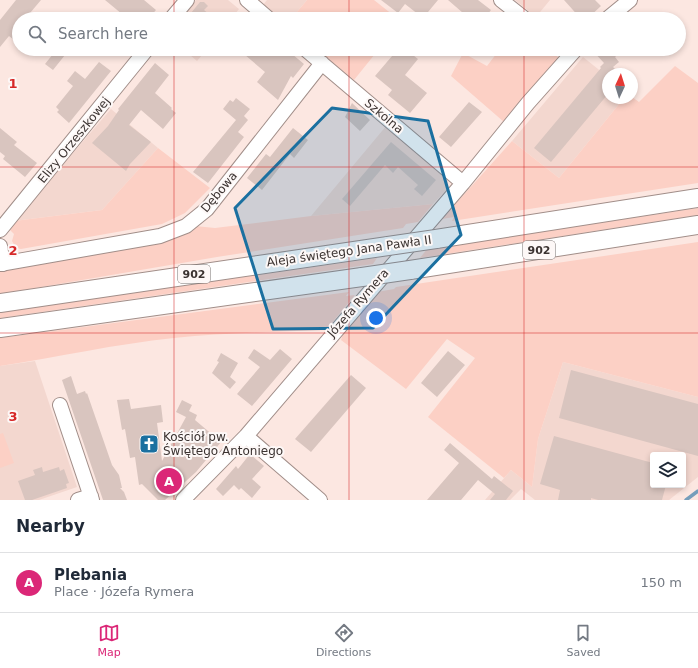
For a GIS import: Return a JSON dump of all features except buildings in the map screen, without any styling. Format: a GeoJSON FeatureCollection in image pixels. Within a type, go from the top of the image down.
{"type":"FeatureCollection","features":[{"type":"Feature","properties":{"kind":"main road","name":"Aleja świętego Jana Pawła II"},"geometry":{"type":"LineString","coordinates":[[0,303],[436,239],[678,201],[698,196]]}},
{"type":"Feature","properties":{"kind":"main road","name":"902"},"geometry":{"type":"LineString","coordinates":[[0,328],[410,270],[698,225]]}},
{"type":"Feature","properties":{"kind":"street"},"geometry":{"type":"LineString","coordinates":[[177,12],[187,0]]}},
{"type":"Feature","properties":{"kind":"street"},"geometry":{"type":"LineString","coordinates":[[247,0],[262,12]]}},
{"type":"Feature","properties":{"kind":"street"},"geometry":{"type":"LineString","coordinates":[[502,0],[517,12]]}},
{"type":"Feature","properties":{"kind":"street"},"geometry":{"type":"LineString","coordinates":[[615,12],[630,0]]}},
{"type":"Feature","properties":{"kind":"street","name":"Elizy Orzeszkowej"},"geometry":{"type":"LineString","coordinates":[[0,230],[141,56]]}},
{"type":"Feature","properties":{"kind":"street","name":"Szkolna"},"geometry":{"type":"LineString","coordinates":[[314,56],[463,183]]}},
{"type":"Feature","properties":{"kind":"street","name":"Józefa Rymera"},"geometry":{"type":"LineString","coordinates":[[183,500],[246,436],[463,183],[565,56]]}},
{"type":"Feature","properties":{"kind":"street","name":"Dębowa"},"geometry":{"type":"LineString","coordinates":[[2,264],[160,236],[186,226],[207,209],[322,63]]}},
{"type":"Feature","properties":{"kind":"street"},"geometry":{"type":"LineString","coordinates":[[0,246],[2,264]]}},
{"type":"Feature","properties":{"kind":"street"},"geometry":{"type":"LineString","coordinates":[[60,405],[87,499]]}},
{"type":"Feature","properties":{"kind":"street"},"geometry":{"type":"LineString","coordinates":[[246,436],[320,500]]}},
{"type":"Feature","properties":{"kind":"highlighted area"},"geometry":{"type":"Polygon","coordinates":[[[332,108],[428,121],[461,235],[373,328],[273,329],[235,208],[332,108]]]}},
{"type":"Feature","properties":{"kind":"shaded area"},"geometry":{"type":"Polygon","coordinates":[[[196,0],[228,0],[239,9],[237,12],[187,12],[196,0]]]}},
{"type":"Feature","properties":{"kind":"shaded area"},"geometry":{"type":"Polygon","coordinates":[[[267,0],[307,0],[297,12],[272,12],[263,5],[267,0]]]}},
{"type":"Feature","properties":{"kind":"shaded area"},"geometry":{"type":"Polygon","coordinates":[[[307,0],[374,0],[389,12],[297,12],[307,0]]]}},
{"type":"Feature","properties":{"kind":"shaded area"},"geometry":{"type":"Polygon","coordinates":[[[515,0],[550,0],[540,12],[530,12],[515,0]]]}},
{"type":"Feature","properties":{"kind":"shaded area"},"geometry":{"type":"Polygon","coordinates":[[[191,56],[201,56],[197,61],[191,56]]]}},
{"type":"Feature","properties":{"kind":"shaded area"},"geometry":{"type":"Polygon","coordinates":[[[325,56],[373,56],[354,80],[325,56]]]}},
{"type":"Feature","properties":{"kind":"shaded area"},"geometry":{"type":"Polygon","coordinates":[[[461,56],[469,56],[487,66],[495,56],[557,56],[559,58],[504,122],[451,76],[461,56]]]}},
{"type":"Feature","properties":{"kind":"shaded area"},"geometry":{"type":"Polygon","coordinates":[[[583,57],[602,72],[602,104],[619,104],[559,178],[512,141],[583,57]]]}},
{"type":"Feature","properties":{"kind":"shaded area"},"geometry":{"type":"Polygon","coordinates":[[[675,66],[698,83],[698,183],[452,221],[454,217],[442,219],[512,141],[559,178],[619,104],[638,104],[638,101],[639,102],[675,66]]]}},
{"type":"Feature","properties":{"kind":"shaded area"},"geometry":{"type":"Polygon","coordinates":[[[111,109],[158,148],[102,210],[14,221],[111,109]]]}},
{"type":"Feature","properties":{"kind":"shaded area"},"geometry":{"type":"Polygon","coordinates":[[[387,125],[445,174],[448,182],[448,188],[433,204],[311,216],[387,125]]]}},
{"type":"Feature","properties":{"kind":"shaded area"},"geometry":{"type":"Polygon","coordinates":[[[158,148],[210,188],[185,213],[162,224],[21,249],[16,248],[12,241],[14,234],[10,230],[14,221],[102,210],[158,148]]]}},
{"type":"Feature","properties":{"kind":"shaded area"},"geometry":{"type":"Polygon","coordinates":[[[433,204],[418,222],[406,224],[403,228],[217,257],[0,294],[0,268],[195,226],[215,228],[311,216],[433,204]]]}},
{"type":"Feature","properties":{"kind":"shaded area"},"geometry":{"type":"Polygon","coordinates":[[[698,208],[698,215],[420,258],[427,249],[698,208]]]}},
{"type":"Feature","properties":{"kind":"shaded area"},"geometry":{"type":"Polygon","coordinates":[[[698,242],[698,397],[563,362],[538,439],[532,487],[511,470],[504,478],[428,417],[475,358],[447,339],[406,389],[341,340],[343,334],[377,292],[394,289],[396,287],[698,242]]]}},
{"type":"Feature","properties":{"kind":"shaded area"},"geometry":{"type":"Polygon","coordinates":[[[377,258],[373,264],[0,318],[0,312],[377,258]]]}},
{"type":"Feature","properties":{"kind":"shaded area"},"geometry":{"type":"Polygon","coordinates":[[[349,292],[346,296],[355,295],[326,330],[174,338],[109,347],[0,366],[0,338],[349,292]]]}},
{"type":"Feature","properties":{"kind":"shaded area"},"geometry":{"type":"Polygon","coordinates":[[[35,361],[77,487],[39,500],[0,500],[0,366],[35,361]]]}},
{"type":"Feature","properties":{"kind":"shaded area"},"geometry":{"type":"Polygon","coordinates":[[[563,362],[698,397],[698,477],[686,487],[686,452],[650,452],[650,488],[684,488],[669,500],[535,500],[521,489],[510,500],[485,500],[511,470],[532,487],[538,439],[563,362]]]}},
{"type":"Feature","properties":{"kind":"shaded area"},"geometry":{"type":"Polygon","coordinates":[[[3,433],[14,463],[0,468],[0,434],[3,433]]]}},
{"type":"Feature","properties":{"kind":"waterway"},"geometry":{"type":"LineString","coordinates":[[686,500],[698,491]]}},
{"type":"Feature","properties":{"kind":"place","name":"Kościół pw. Świętego Antoniego"},"geometry":{"type":"Point","coordinates":[149,444]}},
{"type":"Feature","properties":{"kind":"place","name":"Plebania"},"geometry":{"type":"Point","coordinates":[169,481]}}]}
